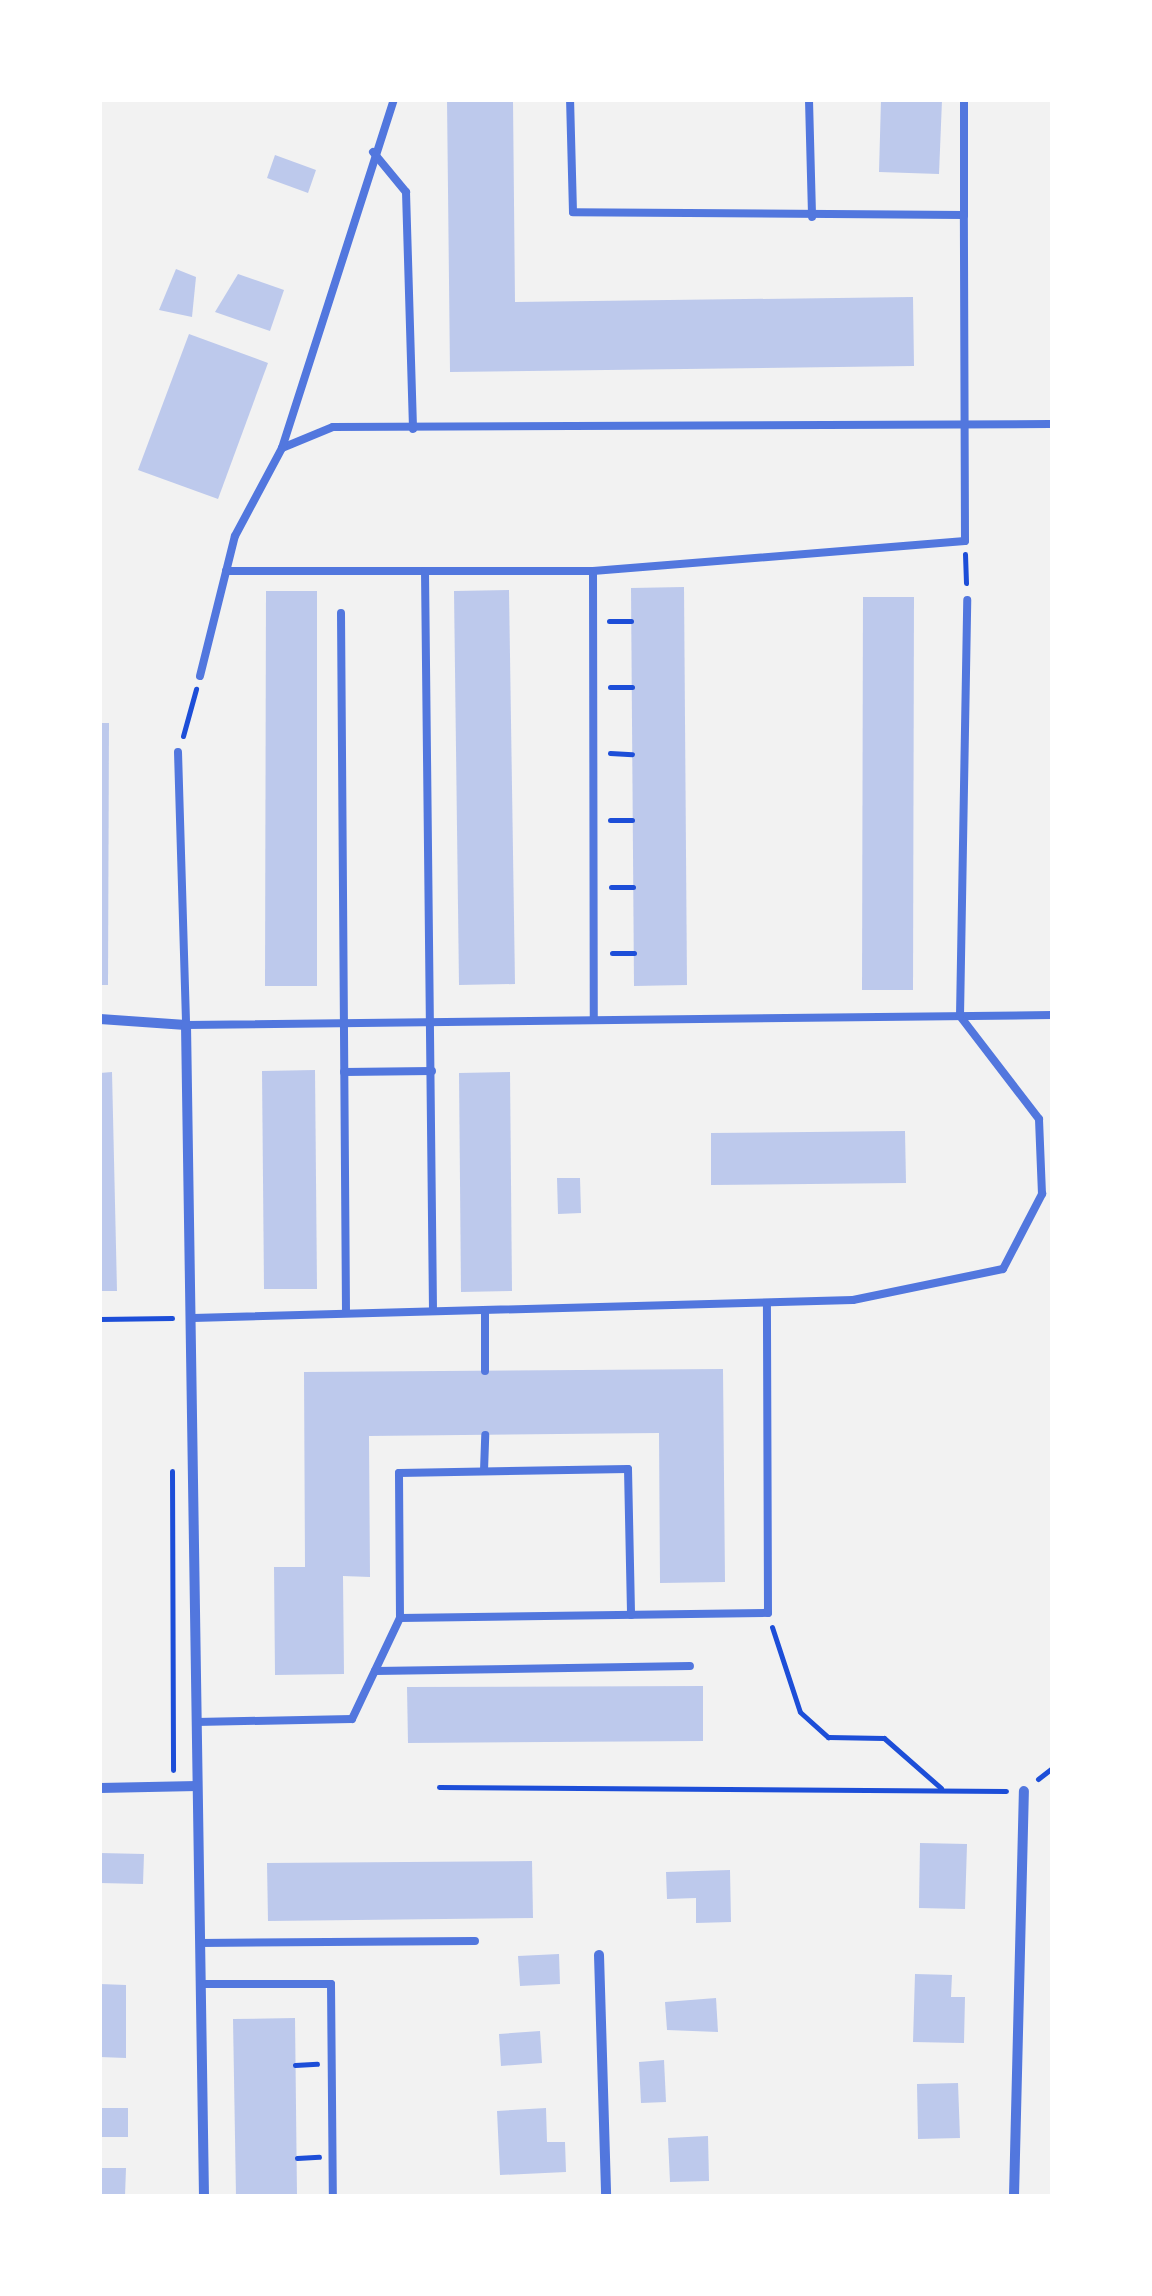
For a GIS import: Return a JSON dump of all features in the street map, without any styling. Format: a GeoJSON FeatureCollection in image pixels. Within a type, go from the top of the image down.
{"type":"FeatureCollection","features":[{"type":"Feature","properties":{"kind":"street"},"geometry":{"type":"LineString","coordinates":[[100,1019],[186,1025],[204,2196]]}},
{"type":"Feature","properties":{"kind":"street"},"geometry":{"type":"LineString","coordinates":[[100,1788],[196,1786]]}},
{"type":"Feature","properties":{"kind":"street"},"geometry":{"type":"LineString","coordinates":[[1014,2196],[1024,1791]]}},
{"type":"Feature","properties":{"kind":"street"},"geometry":{"type":"LineString","coordinates":[[600,1954],[606,2196]]}},
{"type":"Feature","properties":{"kind":"lane"},"geometry":{"type":"LineString","coordinates":[[200,676],[226,571],[282,448],[373,152],[394,100]]}},
{"type":"Feature","properties":{"kind":"lane"},"geometry":{"type":"LineString","coordinates":[[570,100],[573,212],[964,215]]}},
{"type":"Feature","properties":{"kind":"lane"},"geometry":{"type":"LineString","coordinates":[[809,100],[812,216]]}},
{"type":"Feature","properties":{"kind":"lane"},"geometry":{"type":"LineString","coordinates":[[226,571],[593,571],[965,542],[964,100]]}},
{"type":"Feature","properties":{"kind":"lane"},"geometry":{"type":"LineString","coordinates":[[373,152],[406,192],[413,429]]}},
{"type":"Feature","properties":{"kind":"lane"},"geometry":{"type":"LineString","coordinates":[[282,448],[332,427],[1050,424]]}},
{"type":"Feature","properties":{"kind":"lane"},"geometry":{"type":"LineString","coordinates":[[425,570],[433,1311]]}},
{"type":"Feature","properties":{"kind":"lane"},"geometry":{"type":"LineString","coordinates":[[593,571],[594,1020]]}},
{"type":"Feature","properties":{"kind":"lane"},"geometry":{"type":"LineString","coordinates":[[193,1318],[853,1300],[1003,1269],[1042,1194],[1039,1119],[960,1016],[967,600]]}},
{"type":"Feature","properties":{"kind":"lane"},"geometry":{"type":"LineString","coordinates":[[341,613],[346,1314]]}},
{"type":"Feature","properties":{"kind":"lane"},"geometry":{"type":"LineString","coordinates":[[178,752],[186,1025],[1052,1015]]}},
{"type":"Feature","properties":{"kind":"lane"},"geometry":{"type":"LineString","coordinates":[[344,1072],[432,1071]]}},
{"type":"Feature","properties":{"kind":"lane"},"geometry":{"type":"LineString","coordinates":[[400,1618],[768,1612],[767,1303]]}},
{"type":"Feature","properties":{"kind":"lane"},"geometry":{"type":"LineString","coordinates":[[485,1310],[485,1371]]}},
{"type":"Feature","properties":{"kind":"lane"},"geometry":{"type":"LineString","coordinates":[[484,1471],[485,1435]]}},
{"type":"Feature","properties":{"kind":"lane"},"geometry":{"type":"LineString","coordinates":[[196,1722],[352,1719],[400,1618],[400,1473],[628,1469],[631,1615]]}},
{"type":"Feature","properties":{"kind":"lane"},"geometry":{"type":"LineString","coordinates":[[375,1671],[690,1666]]}},
{"type":"Feature","properties":{"kind":"lane"},"geometry":{"type":"LineString","coordinates":[[200,1943],[474,1941]]}},
{"type":"Feature","properties":{"kind":"lane"},"geometry":{"type":"LineString","coordinates":[[200,1984],[332,1984],[333,2196]]}},
{"type":"Feature","properties":{"kind":"path"},"geometry":{"type":"LineString","coordinates":[[965,542],[967,600]]}},
{"type":"Feature","properties":{"kind":"path"},"geometry":{"type":"LineString","coordinates":[[178,752],[200,676]]}},
{"type":"Feature","properties":{"kind":"path"},"geometry":{"type":"LineString","coordinates":[[171,1318],[171,1337]]}},
{"type":"Feature","properties":{"kind":"path"},"geometry":{"type":"LineString","coordinates":[[100,1319],[193,1318]]}},
{"type":"Feature","properties":{"kind":"path"},"geometry":{"type":"LineString","coordinates":[[172,1454],[173,1786]]}},
{"type":"Feature","properties":{"kind":"path"},"geometry":{"type":"LineString","coordinates":[[768,1612],[800,1712],[828,1737],[884,1738],[943,1790]]}},
{"type":"Feature","properties":{"kind":"path"},"geometry":{"type":"LineString","coordinates":[[439,1787],[1024,1791]]}},
{"type":"Feature","properties":{"kind":"building"},"geometry":{"type":"Polygon","coordinates":[[[447,100],[513,100],[515,302],[913,297],[914,366],[450,372],[447,100]]]}},
{"type":"Feature","properties":{"kind":"building"},"geometry":{"type":"Polygon","coordinates":[[[881,100],[942,100],[939,174],[879,172],[881,100]]]}},
{"type":"Feature","properties":{"kind":"building"},"geometry":{"type":"Polygon","coordinates":[[[275,155],[316,170],[308,193],[267,178],[275,155]]]}},
{"type":"Feature","properties":{"kind":"building"},"geometry":{"type":"Polygon","coordinates":[[[176,269],[196,277],[192,317],[159,310],[176,269]]]}},
{"type":"Feature","properties":{"kind":"building"},"geometry":{"type":"Polygon","coordinates":[[[238,274],[284,290],[270,331],[215,312],[238,274]]]}},
{"type":"Feature","properties":{"kind":"building"},"geometry":{"type":"Polygon","coordinates":[[[189,334],[268,363],[218,499],[138,470],[189,334]]]}},
{"type":"Feature","properties":{"kind":"building"},"geometry":{"type":"Polygon","coordinates":[[[684,587],[687,985],[634,986],[631,588],[684,587]]]}},
{"type":"Feature","properties":{"kind":"building"},"geometry":{"type":"Polygon","coordinates":[[[509,590],[515,984],[459,985],[454,591],[509,590]]]}},
{"type":"Feature","properties":{"kind":"building"},"geometry":{"type":"Polygon","coordinates":[[[266,591],[317,591],[317,986],[265,986],[266,591]]]}},
{"type":"Feature","properties":{"kind":"building"},"geometry":{"type":"Polygon","coordinates":[[[863,597],[914,597],[913,990],[862,990],[863,597]]]}},
{"type":"Feature","properties":{"kind":"building"},"geometry":{"type":"Polygon","coordinates":[[[100,723],[109,723],[108,985],[100,985],[100,723]]]}},
{"type":"Feature","properties":{"kind":"building"},"geometry":{"type":"Polygon","coordinates":[[[315,1070],[317,1289],[264,1289],[262,1071],[315,1070]]]}},
{"type":"Feature","properties":{"kind":"building"},"geometry":{"type":"Polygon","coordinates":[[[112,1072],[117,1291],[100,1291],[100,1073],[112,1072]]]}},
{"type":"Feature","properties":{"kind":"building"},"geometry":{"type":"Polygon","coordinates":[[[510,1072],[512,1291],[461,1292],[459,1073],[510,1072]]]}},
{"type":"Feature","properties":{"kind":"building"},"geometry":{"type":"Polygon","coordinates":[[[905,1131],[906,1183],[711,1185],[711,1133],[905,1131]]]}},
{"type":"Feature","properties":{"kind":"building"},"geometry":{"type":"Polygon","coordinates":[[[557,1178],[580,1178],[581,1213],[558,1214],[557,1178]]]}},
{"type":"Feature","properties":{"kind":"building"},"geometry":{"type":"Polygon","coordinates":[[[723,1369],[725,1582],[660,1583],[659,1433],[369,1436],[370,1577],[343,1576],[344,1674],[275,1675],[274,1567],[305,1567],[304,1372],[723,1369]]]}},
{"type":"Feature","properties":{"kind":"building"},"geometry":{"type":"Polygon","coordinates":[[[703,1686],[703,1741],[408,1743],[407,1687],[703,1686]]]}},
{"type":"Feature","properties":{"kind":"building"},"geometry":{"type":"Polygon","coordinates":[[[920,1843],[967,1844],[965,1909],[919,1908],[920,1843]]]}},
{"type":"Feature","properties":{"kind":"building"},"geometry":{"type":"Polygon","coordinates":[[[100,1853],[144,1854],[143,1884],[100,1883],[100,1853]]]}},
{"type":"Feature","properties":{"kind":"building"},"geometry":{"type":"Polygon","coordinates":[[[532,1861],[533,1918],[268,1921],[267,1863],[532,1861]]]}},
{"type":"Feature","properties":{"kind":"building"},"geometry":{"type":"Polygon","coordinates":[[[730,1870],[731,1922],[696,1923],[696,1898],[667,1899],[666,1872],[730,1870]]]}},
{"type":"Feature","properties":{"kind":"building"},"geometry":{"type":"Polygon","coordinates":[[[559,1954],[560,1984],[520,1986],[518,1956],[559,1954]]]}},
{"type":"Feature","properties":{"kind":"building"},"geometry":{"type":"Polygon","coordinates":[[[915,1974],[952,1975],[951,1997],[965,1997],[964,2043],[913,2042],[915,1974]]]}},
{"type":"Feature","properties":{"kind":"building"},"geometry":{"type":"Polygon","coordinates":[[[100,1984],[126,1985],[126,2058],[100,2057],[100,1984]]]}},
{"type":"Feature","properties":{"kind":"building"},"geometry":{"type":"Polygon","coordinates":[[[716,1998],[718,2032],[667,2030],[665,2002],[716,1998]]]}},
{"type":"Feature","properties":{"kind":"building"},"geometry":{"type":"Polygon","coordinates":[[[295,2018],[297,2196],[236,2196],[233,2019],[295,2018]]]}},
{"type":"Feature","properties":{"kind":"building"},"geometry":{"type":"Polygon","coordinates":[[[540,2031],[542,2063],[501,2066],[499,2034],[540,2031]]]}},
{"type":"Feature","properties":{"kind":"building"},"geometry":{"type":"Polygon","coordinates":[[[664,2060],[666,2102],[641,2103],[639,2062],[664,2060]]]}},
{"type":"Feature","properties":{"kind":"building"},"geometry":{"type":"Polygon","coordinates":[[[958,2083],[960,2138],[918,2139],[917,2084],[958,2083]]]}},
{"type":"Feature","properties":{"kind":"building"},"geometry":{"type":"Polygon","coordinates":[[[100,2108],[128,2108],[128,2137],[100,2137],[100,2108]]]}},
{"type":"Feature","properties":{"kind":"building"},"geometry":{"type":"Polygon","coordinates":[[[546,2108],[547,2142],[565,2142],[566,2172],[500,2175],[497,2111],[546,2108]]]}},
{"type":"Feature","properties":{"kind":"building"},"geometry":{"type":"Polygon","coordinates":[[[708,2136],[709,2181],[670,2182],[668,2138],[708,2136]]]}},
{"type":"Feature","properties":{"kind":"building"},"geometry":{"type":"Polygon","coordinates":[[[100,2168],[126,2168],[125,2196],[100,2196],[100,2168]]]}}]}
